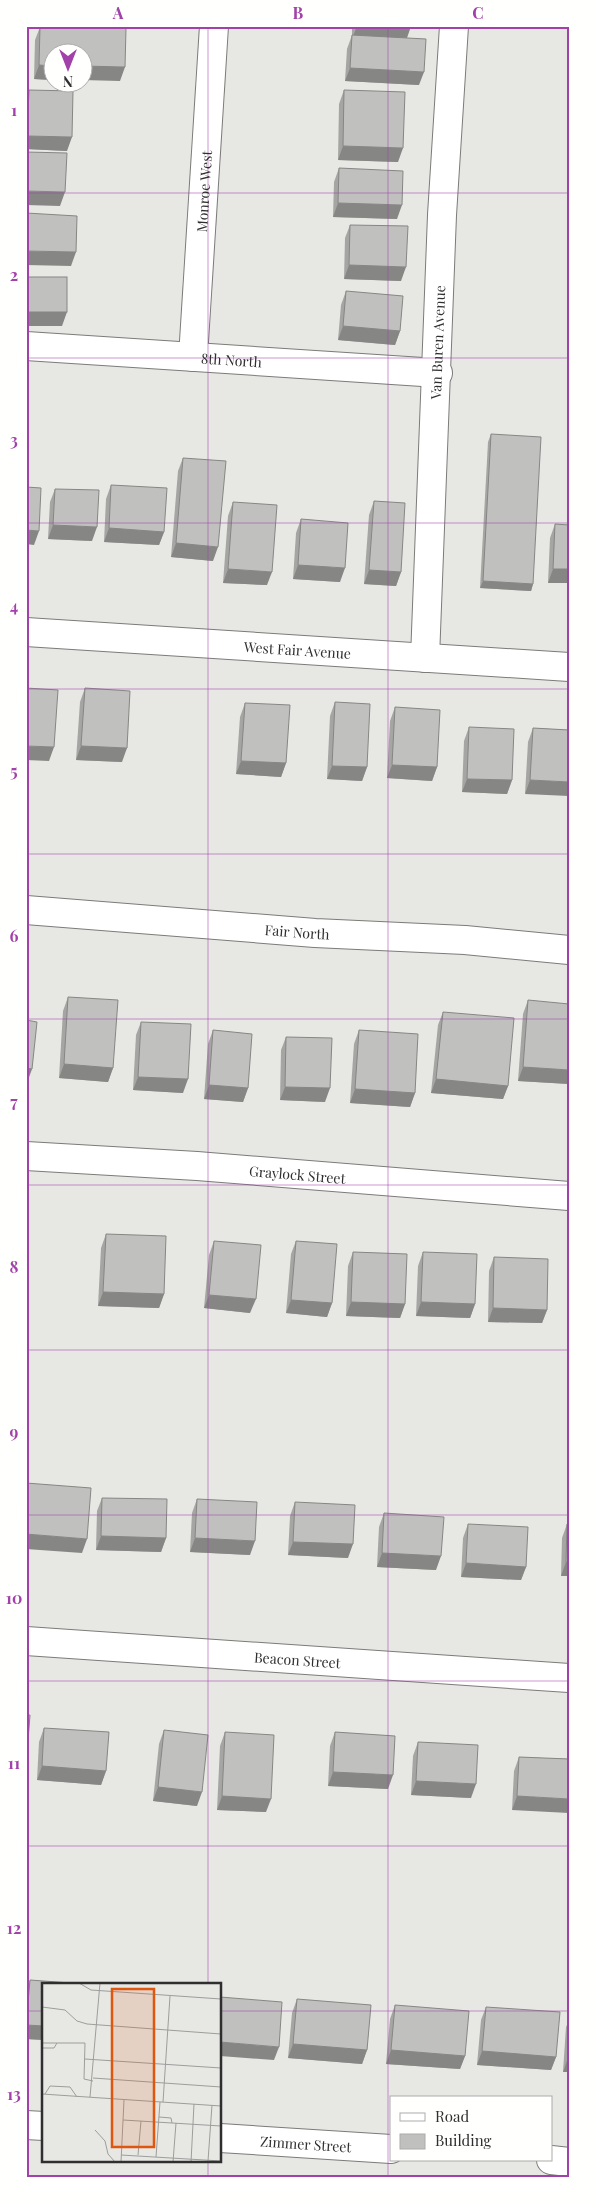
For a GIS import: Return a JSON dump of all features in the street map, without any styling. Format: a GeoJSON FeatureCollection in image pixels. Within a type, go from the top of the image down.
{"type":"FeatureCollection","features":[{"type":"Feature","properties":{"kind":"street","name":"Monroe West"},"geometry":{"type":"LineString","coordinates":[[193,357],[214,26]]}},
{"type":"Feature","properties":{"kind":"street","name":"Van Buren Avenue"},"geometry":{"type":"LineString","coordinates":[[425,658],[438,373],[442,216],[454,26]]}},
{"type":"Feature","properties":{"kind":"street","name":"8th North"},"geometry":{"type":"LineString","coordinates":[[26,346],[438,373]]}},
{"type":"Feature","properties":{"kind":"street","name":"West Fair Avenue"},"geometry":{"type":"LineString","coordinates":[[26,632],[569,667]]}},
{"type":"Feature","properties":{"kind":"street","name":"Fair North"},"geometry":{"type":"LineString","coordinates":[[26,910],[315,933],[465,940],[569,950]]}},
{"type":"Feature","properties":{"kind":"street","name":"Graylock Street"},"geometry":{"type":"LineString","coordinates":[[26,1156],[197,1166],[569,1196]]}},
{"type":"Feature","properties":{"kind":"street","name":"Beacon Street"},"geometry":{"type":"LineString","coordinates":[[26,1641],[569,1678]]}},
{"type":"Feature","properties":{"kind":"street"},"geometry":{"type":"LineString","coordinates":[[26,2125],[42,2126]]}},
{"type":"Feature","properties":{"kind":"street","name":"Zimmer Street"},"geometry":{"type":"LineString","coordinates":[[221,2138],[390,2149]]}},
{"type":"Feature","properties":{"kind":"street"},"geometry":{"type":"LineString","coordinates":[[552,2160],[569,2162]]}},
{"type":"Feature","properties":{"kind":"building"},"geometry":{"type":"Polygon","coordinates":[[[40,27],[126,28],[125,67],[92,66],[92,42],[42,42],[42,65],[39,65],[40,27]]]}},
{"type":"Feature","properties":{"kind":"building"},"geometry":{"type":"Polygon","coordinates":[[[352,35],[426,39],[424,72],[350,68],[352,35]]]}},
{"type":"Feature","properties":{"kind":"building"},"geometry":{"type":"Polygon","coordinates":[[[29,90],[73,92],[72,137],[27,136],[29,90]]]}},
{"type":"Feature","properties":{"kind":"building"},"geometry":{"type":"Polygon","coordinates":[[[344,90],[405,92],[403,148],[343,146],[344,90]]]}},
{"type":"Feature","properties":{"kind":"building"},"geometry":{"type":"Polygon","coordinates":[[[26,152],[67,153],[65,192],[26,191],[26,152]]]}},
{"type":"Feature","properties":{"kind":"building"},"geometry":{"type":"Polygon","coordinates":[[[339,168],[403,171],[402,205],[338,203],[339,168]]]}},
{"type":"Feature","properties":{"kind":"building"},"geometry":{"type":"Polygon","coordinates":[[[26,213],[77,216],[76,252],[26,251],[26,213]]]}},
{"type":"Feature","properties":{"kind":"building"},"geometry":{"type":"Polygon","coordinates":[[[350,225],[408,226],[406,267],[349,265],[350,225]]]}},
{"type":"Feature","properties":{"kind":"building"},"geometry":{"type":"Polygon","coordinates":[[[26,277],[67,277],[67,312],[26,312],[26,277]]]}},
{"type":"Feature","properties":{"kind":"building"},"geometry":{"type":"Polygon","coordinates":[[[346,291],[403,296],[400,331],[343,326],[346,291]]]}},
{"type":"Feature","properties":{"kind":"building"},"geometry":{"type":"Polygon","coordinates":[[[491,434],[541,437],[533,584],[483,581],[491,434]]]}},
{"type":"Feature","properties":{"kind":"building"},"geometry":{"type":"Polygon","coordinates":[[[183,458],[226,461],[218,547],[176,543],[183,458]]]}},
{"type":"Feature","properties":{"kind":"building"},"geometry":{"type":"Polygon","coordinates":[[[111,485],[167,488],[164,532],[109,528],[111,485]]]}},
{"type":"Feature","properties":{"kind":"building"},"geometry":{"type":"Polygon","coordinates":[[[26,487],[41,488],[39,531],[26,530],[26,487]]]}},
{"type":"Feature","properties":{"kind":"building"},"geometry":{"type":"Polygon","coordinates":[[[55,489],[99,490],[97,527],[53,525],[55,489]]]}},
{"type":"Feature","properties":{"kind":"building"},"geometry":{"type":"Polygon","coordinates":[[[374,501],[405,503],[401,572],[369,570],[374,501]]]}},
{"type":"Feature","properties":{"kind":"building"},"geometry":{"type":"Polygon","coordinates":[[[233,502],[277,505],[272,572],[228,569],[233,502]]]}},
{"type":"Feature","properties":{"kind":"building"},"geometry":{"type":"Polygon","coordinates":[[[301,519],[348,523],[345,568],[298,565],[301,519]]]}},
{"type":"Feature","properties":{"kind":"building"},"geometry":{"type":"Polygon","coordinates":[[[555,524],[569,525],[569,569],[553,569],[555,524]]]}},
{"type":"Feature","properties":{"kind":"building"},"geometry":{"type":"Polygon","coordinates":[[[26,688],[58,690],[54,747],[26,746],[26,688]]]}},
{"type":"Feature","properties":{"kind":"building"},"geometry":{"type":"Polygon","coordinates":[[[85,688],[130,691],[127,748],[81,746],[85,688]]]}},
{"type":"Feature","properties":{"kind":"building"},"geometry":{"type":"Polygon","coordinates":[[[335,702],[370,704],[367,767],[332,766],[335,702]]]}},
{"type":"Feature","properties":{"kind":"building"},"geometry":{"type":"Polygon","coordinates":[[[245,703],[290,705],[286,763],[241,761],[245,703]]]}},
{"type":"Feature","properties":{"kind":"building"},"geometry":{"type":"Polygon","coordinates":[[[395,707],[440,710],[437,767],[392,765],[395,707]]]}},
{"type":"Feature","properties":{"kind":"building"},"geometry":{"type":"Polygon","coordinates":[[[469,727],[514,729],[512,780],[467,779],[469,727]]]}},
{"type":"Feature","properties":{"kind":"building"},"geometry":{"type":"Polygon","coordinates":[[[533,728],[569,730],[569,782],[530,780],[533,728]]]}},
{"type":"Feature","properties":{"kind":"building"},"geometry":{"type":"Polygon","coordinates":[[[68,997],[118,1000],[113,1068],[64,1064],[68,997]]]}},
{"type":"Feature","properties":{"kind":"building"},"geometry":{"type":"Polygon","coordinates":[[[528,1000],[569,1004],[569,1070],[523,1067],[528,1000]]]}},
{"type":"Feature","properties":{"kind":"building"},"geometry":{"type":"Polygon","coordinates":[[[443,1012],[514,1018],[508,1086],[436,1079],[443,1012]]]}},
{"type":"Feature","properties":{"kind":"building"},"geometry":{"type":"Polygon","coordinates":[[[26,1020],[37,1022],[32,1069],[26,1068],[26,1020]]]}},
{"type":"Feature","properties":{"kind":"building"},"geometry":{"type":"Polygon","coordinates":[[[141,1022],[191,1024],[188,1079],[138,1077],[141,1022]]]}},
{"type":"Feature","properties":{"kind":"building"},"geometry":{"type":"Polygon","coordinates":[[[213,1030],[252,1034],[248,1088],[209,1085],[213,1030]]]}},
{"type":"Feature","properties":{"kind":"building"},"geometry":{"type":"Polygon","coordinates":[[[359,1030],[418,1034],[415,1093],[355,1089],[359,1030]]]}},
{"type":"Feature","properties":{"kind":"building"},"geometry":{"type":"Polygon","coordinates":[[[286,1037],[332,1038],[330,1088],[285,1087],[286,1037]]]}},
{"type":"Feature","properties":{"kind":"building"},"geometry":{"type":"Polygon","coordinates":[[[106,1234],[166,1236],[164,1294],[103,1292],[106,1234]]]}},
{"type":"Feature","properties":{"kind":"building"},"geometry":{"type":"Polygon","coordinates":[[[214,1241],[261,1245],[256,1299],[209,1295],[214,1241]]]}},
{"type":"Feature","properties":{"kind":"building"},"geometry":{"type":"Polygon","coordinates":[[[296,1241],[337,1244],[332,1303],[291,1300],[296,1241]]]}},
{"type":"Feature","properties":{"kind":"building"},"geometry":{"type":"Polygon","coordinates":[[[353,1252],[407,1254],[405,1304],[351,1302],[353,1252]]]}},
{"type":"Feature","properties":{"kind":"building"},"geometry":{"type":"Polygon","coordinates":[[[423,1252],[477,1254],[475,1304],[421,1302],[423,1252]]]}},
{"type":"Feature","properties":{"kind":"building"},"geometry":{"type":"Polygon","coordinates":[[[494,1257],[548,1259],[547,1310],[493,1308],[494,1257]]]}},
{"type":"Feature","properties":{"kind":"building"},"geometry":{"type":"Polygon","coordinates":[[[26,1483],[91,1488],[87,1539],[26,1534],[26,1483]]]}},
{"type":"Feature","properties":{"kind":"building"},"geometry":{"type":"Polygon","coordinates":[[[102,1498],[167,1499],[166,1538],[101,1536],[102,1498]]]}},
{"type":"Feature","properties":{"kind":"building"},"geometry":{"type":"Polygon","coordinates":[[[197,1499],[257,1502],[255,1541],[195,1538],[197,1499]]]}},
{"type":"Feature","properties":{"kind":"building"},"geometry":{"type":"Polygon","coordinates":[[[295,1502],[355,1505],[353,1544],[293,1542],[295,1502]]]}},
{"type":"Feature","properties":{"kind":"building"},"geometry":{"type":"Polygon","coordinates":[[[384,1513],[444,1517],[441,1556],[382,1553],[384,1513]]]}},
{"type":"Feature","properties":{"kind":"building"},"geometry":{"type":"Polygon","coordinates":[[[468,1524],[528,1527],[526,1567],[466,1563],[468,1524]]]}},
{"type":"Feature","properties":{"kind":"building"},"geometry":{"type":"Polygon","coordinates":[[[567,1524],[569,1524],[569,1562],[566,1562],[567,1524]]]}},
{"type":"Feature","properties":{"kind":"building"},"geometry":{"type":"Polygon","coordinates":[[[26,1715],[30,1715],[27,1754],[26,1754],[26,1715]]]}},
{"type":"Feature","properties":{"kind":"building"},"geometry":{"type":"Polygon","coordinates":[[[44,1728],[109,1732],[106,1771],[42,1766],[44,1728]]]}},
{"type":"Feature","properties":{"kind":"building"},"geometry":{"type":"Polygon","coordinates":[[[164,1730],[208,1735],[202,1792],[158,1787],[164,1730]]]}},
{"type":"Feature","properties":{"kind":"building"},"geometry":{"type":"Polygon","coordinates":[[[225,1732],[274,1735],[271,1799],[222,1796],[225,1732]]]}},
{"type":"Feature","properties":{"kind":"building"},"geometry":{"type":"Polygon","coordinates":[[[335,1732],[395,1736],[393,1775],[333,1772],[335,1732]]]}},
{"type":"Feature","properties":{"kind":"building"},"geometry":{"type":"Polygon","coordinates":[[[418,1742],[478,1745],[476,1784],[416,1781],[418,1742]]]}},
{"type":"Feature","properties":{"kind":"building"},"geometry":{"type":"Polygon","coordinates":[[[519,1757],[569,1759],[569,1799],[517,1796],[519,1757]]]}},
{"type":"Feature","properties":{"kind":"building"},"geometry":{"type":"Polygon","coordinates":[[[30,1980],[70,1983],[42,1983],[42,2026],[26,2025],[30,1980]]]}},
{"type":"Feature","properties":{"kind":"building"},"geometry":{"type":"Polygon","coordinates":[[[221,1997],[282,2002],[279,2047],[221,2042],[221,1997]]]}},
{"type":"Feature","properties":{"kind":"building"},"geometry":{"type":"Polygon","coordinates":[[[297,1999],[371,2005],[367,2050],[293,2044],[297,1999]]]}},
{"type":"Feature","properties":{"kind":"building"},"geometry":{"type":"Polygon","coordinates":[[[395,2005],[469,2011],[465,2056],[391,2050],[395,2005]]]}},
{"type":"Feature","properties":{"kind":"building"},"geometry":{"type":"Polygon","coordinates":[[[486,2007],[560,2012],[556,2057],[482,2051],[486,2007]]]}}]}
